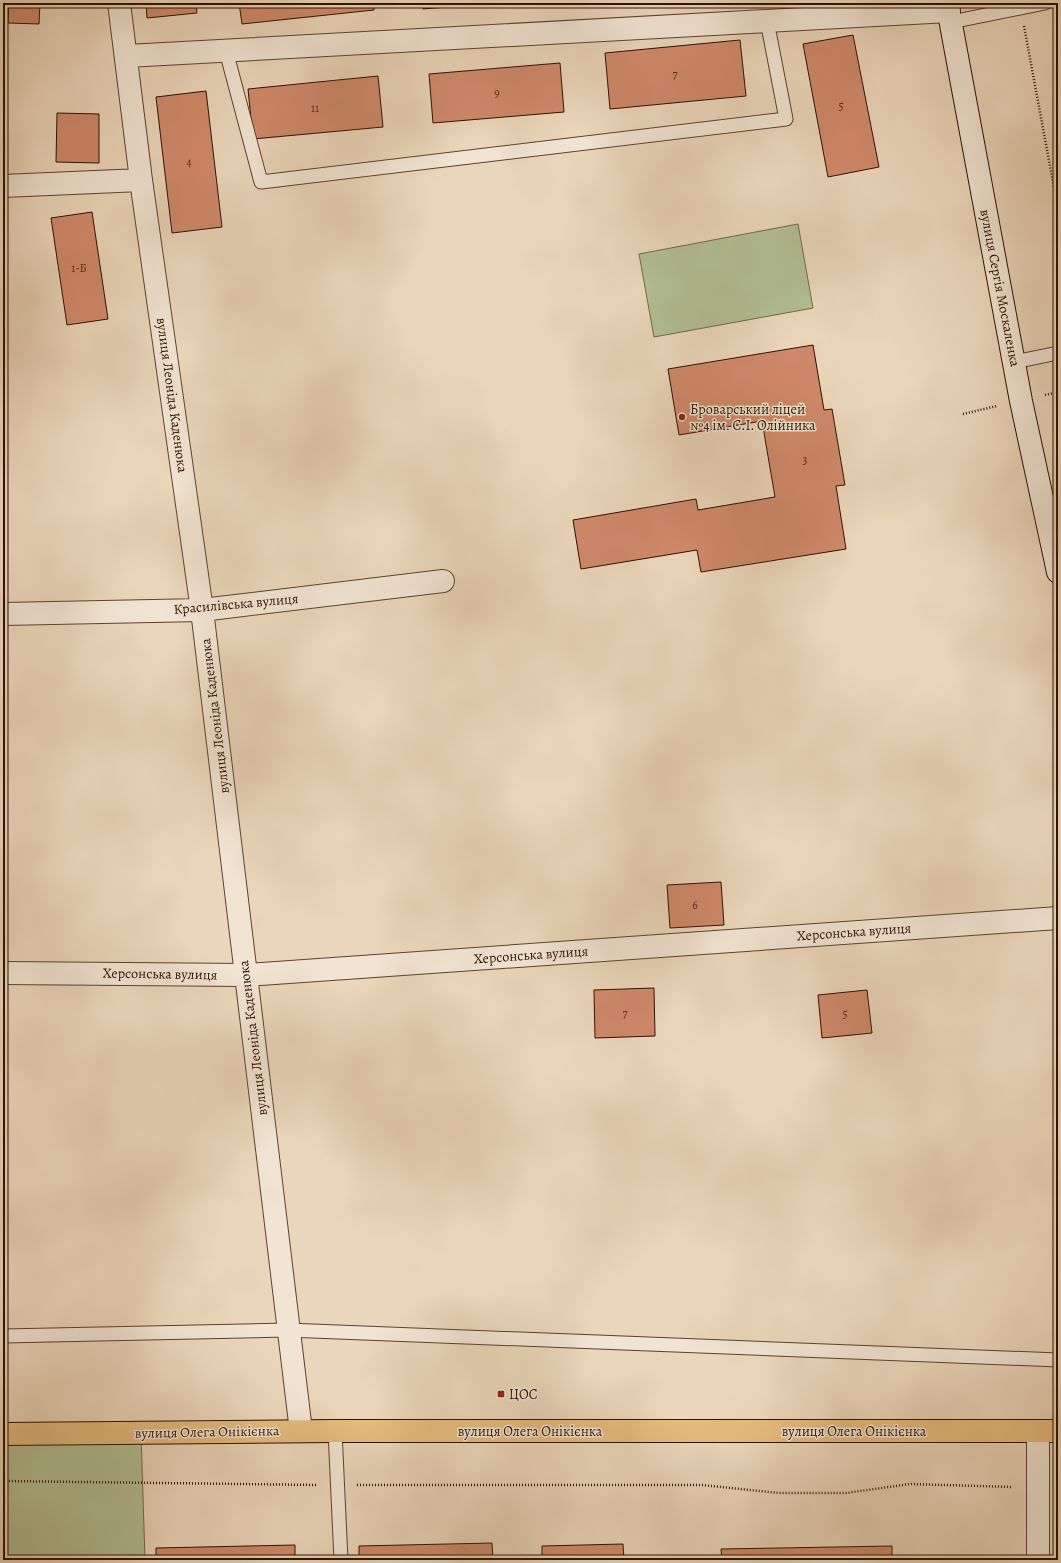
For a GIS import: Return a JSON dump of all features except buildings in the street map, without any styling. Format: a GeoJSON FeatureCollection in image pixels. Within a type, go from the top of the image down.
{"type":"FeatureCollection","features":[{"type":"Feature","properties":{"kind":"main road","name":"вулиця Олега Онікієнка"},"geometry":{"type":"LineString","coordinates":[[3,1434],[301,1431],[1048,1431]]}},
{"type":"Feature","properties":{"kind":"street","name":"вулиця Леоніда Каденюка"},"geometry":{"type":"LineString","coordinates":[[119,3],[127,56],[141,180],[202,610],[287,1330],[301,1431]]}},
{"type":"Feature","properties":{"kind":"street"},"geometry":{"type":"LineString","coordinates":[[127,56],[949,12]]}},
{"type":"Feature","properties":{"kind":"street","name":"вулиця Сергія Москаленка"},"geometry":{"type":"LineString","coordinates":[[949,12],[1014,362],[1058,572]]}},
{"type":"Feature","properties":{"kind":"street"},"geometry":{"type":"LineString","coordinates":[[3,186],[141,180]]}},
{"type":"Feature","properties":{"kind":"street","name":"Красилівська вулиця"},"geometry":{"type":"LineString","coordinates":[[3,614],[202,610],[443,581]]}},
{"type":"Feature","properties":{"kind":"street","name":"Херсонська вулиця"},"geometry":{"type":"LineString","coordinates":[[3,973],[246,975],[1058,918]]}},
{"type":"Feature","properties":{"kind":"street"},"geometry":{"type":"LineString","coordinates":[[1038,1560],[1038,1487],[1048,1431]]}},
{"type":"Feature","properties":{"kind":"lane"},"geometry":{"type":"LineString","coordinates":[[949,12],[1020,8],[1045,3]]}},
{"type":"Feature","properties":{"kind":"lane"},"geometry":{"type":"LineString","coordinates":[[226,51],[261,182],[786,119],[767,21]]}},
{"type":"Feature","properties":{"kind":"lane"},"geometry":{"type":"LineString","coordinates":[[1014,362],[1058,353]]}},
{"type":"Feature","properties":{"kind":"lane"},"geometry":{"type":"LineString","coordinates":[[3,1336],[287,1330],[1058,1360]]}},
{"type":"Feature","properties":{"kind":"lane"},"geometry":{"type":"LineString","coordinates":[[335,1431],[341,1560]]}},
{"type":"Feature","properties":{"kind":"path"},"geometry":{"type":"LineString","coordinates":[[1020,8],[1058,209]]}},
{"type":"Feature","properties":{"kind":"path"},"geometry":{"type":"LineString","coordinates":[[3,1481],[338,1486],[702,1485],[780,1493],[846,1492],[910,1484],[1038,1487]]}},
{"type":"Feature","properties":{"kind":"green space"},"geometry":{"type":"Polygon","coordinates":[[[798,224],[813,308],[654,337],[639,254],[798,224]]]}},
{"type":"Feature","properties":{"kind":"green space"},"geometry":{"type":"Polygon","coordinates":[[[141,1433],[145,1560],[3,1560],[3,1434],[141,1433]]]}},
{"type":"Feature","properties":{"kind":"place","name":"Броварський ліцей №4 ім. С.І. Олійника"},"geometry":{"type":"Point","coordinates":[682,417]}},
{"type":"Feature","properties":{"kind":"place","name":"ЦОС"},"geometry":{"type":"Point","coordinates":[501,1394]}}]}
